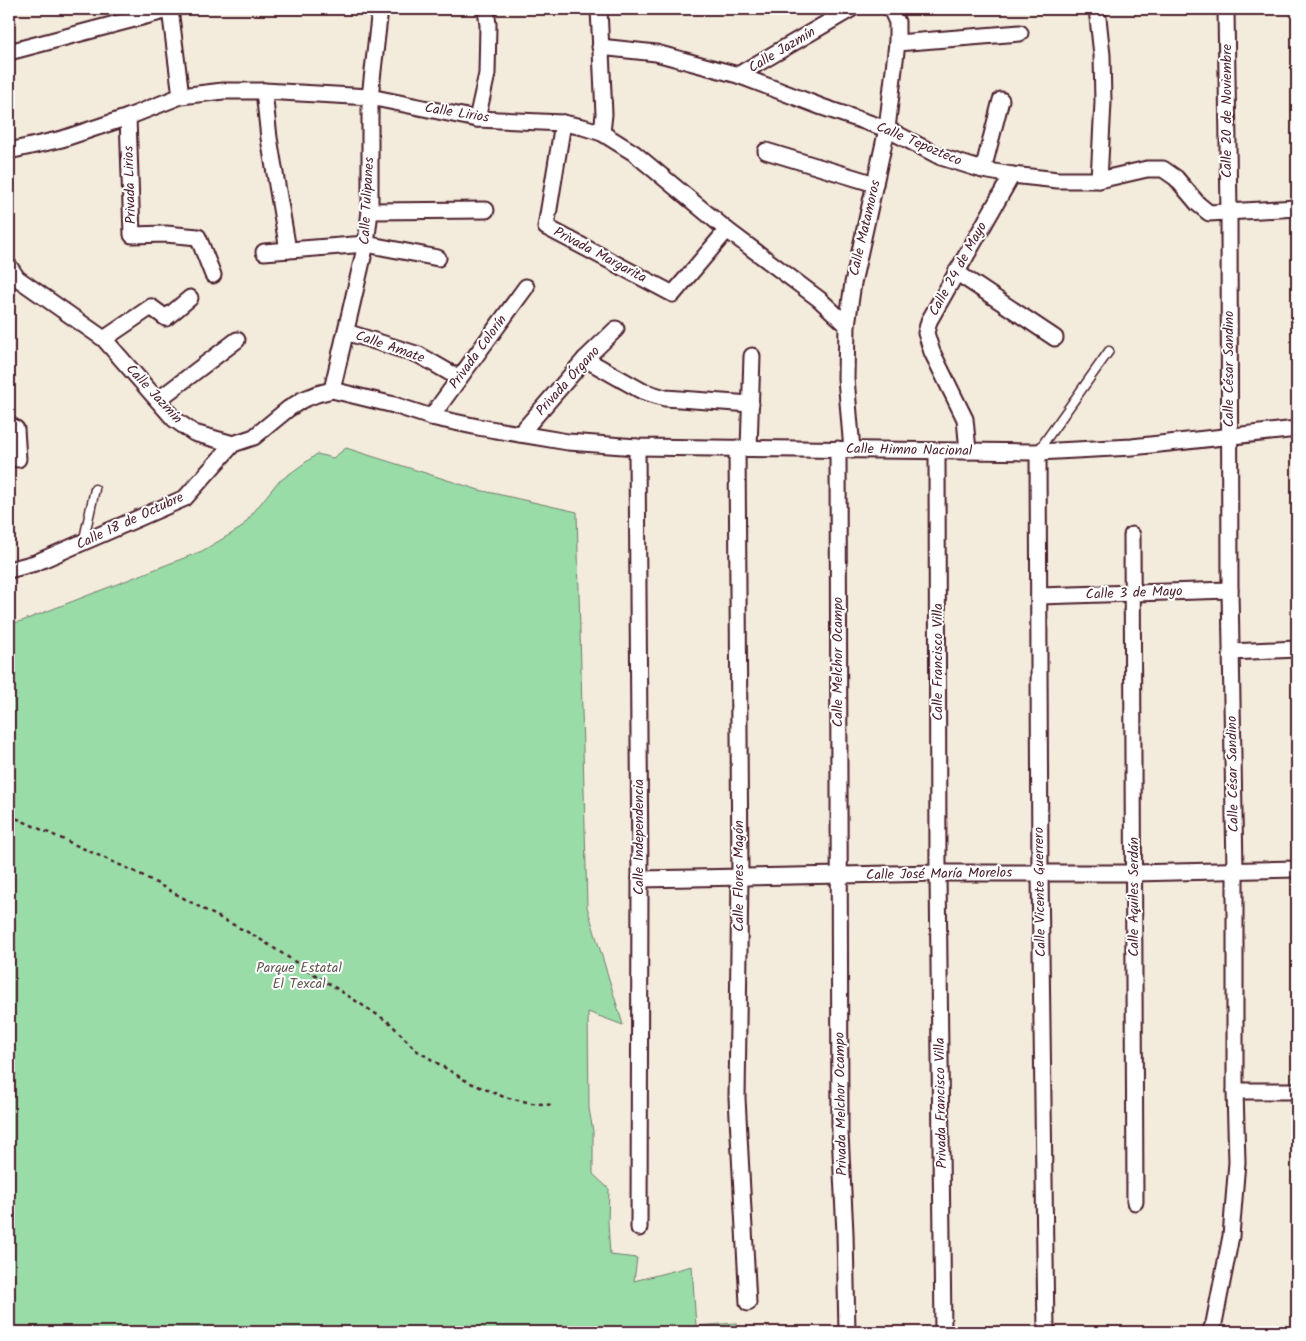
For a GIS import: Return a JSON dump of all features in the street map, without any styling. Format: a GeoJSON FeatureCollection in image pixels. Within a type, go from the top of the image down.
{"type":"FeatureCollection","features":[{"type":"Feature","properties":{"kind":"street"},"geometry":{"type":"LineString","coordinates":[[9,52],[141,13],[171,9],[181,96]]}},
{"type":"Feature","properties":{"kind":"street","name":"Calle Tulipanes"},"geometry":{"type":"LineString","coordinates":[[332,390],[366,244],[370,211],[370,97],[380,9]]}},
{"type":"Feature","properties":{"kind":"street"},"geometry":{"type":"LineString","coordinates":[[477,119],[487,74],[488,25],[486,9]]}},
{"type":"Feature","properties":{"kind":"street"},"geometry":{"type":"LineString","coordinates":[[599,9],[604,114],[602,133]]}},
{"type":"Feature","properties":{"kind":"street","name":"Calle Jazmín"},"geometry":{"type":"LineString","coordinates":[[738,75],[851,9]]}},
{"type":"Feature","properties":{"kind":"street","name":"Calle Matamoros"},"geometry":{"type":"LineString","coordinates":[[845,449],[847,325],[853,283],[887,129],[897,43],[897,22],[891,9]]}},
{"type":"Feature","properties":{"kind":"street"},"geometry":{"type":"LineString","coordinates":[[1097,9],[1102,55],[1104,102],[1099,180]]}},
{"type":"Feature","properties":{"kind":"street","name":"Calle 20 de Noviembre"},"geometry":{"type":"LineString","coordinates":[[1226,9],[1229,213]]}},
{"type":"Feature","properties":{"kind":"street"},"geometry":{"type":"LineString","coordinates":[[897,43],[1020,33]]}},
{"type":"Feature","properties":{"kind":"street","name":"Calle Tepozteco"},"geometry":{"type":"LineString","coordinates":[[600,47],[656,54],[738,75],[887,129],[941,157],[983,170],[1012,176],[1058,180],[1099,180],[1147,169],[1163,169],[1176,178],[1198,204],[1209,213],[1229,213]]}},
{"type":"Feature","properties":{"kind":"street","name":"Calle Lirios"},"geometry":{"type":"LineString","coordinates":[[9,151],[62,139],[128,117],[181,96],[223,91],[264,91],[370,97],[477,119],[563,122],[602,133],[634,153],[727,230],[819,299],[847,325]]}},
{"type":"Feature","properties":{"kind":"street"},"geometry":{"type":"LineString","coordinates":[[264,91],[269,138],[288,250]]}},
{"type":"Feature","properties":{"kind":"street"},"geometry":{"type":"LineString","coordinates":[[983,170],[1001,100]]}},
{"type":"Feature","properties":{"kind":"street","name":"Privada Lirios"},"geometry":{"type":"LineString","coordinates":[[128,117],[132,235],[166,234],[198,237],[213,275]]}},
{"type":"Feature","properties":{"kind":"street","name":"Privada Margarita"},"geometry":{"type":"LineString","coordinates":[[563,122],[546,227],[674,294],[727,230]]}},
{"type":"Feature","properties":{"kind":"street"},"geometry":{"type":"LineString","coordinates":[[766,151],[875,184]]}},
{"type":"Feature","properties":{"kind":"street","name":"Calle 24 de Mayo"},"geometry":{"type":"LineString","coordinates":[[968,451],[965,420],[932,352],[926,333],[929,320],[1012,176]]}},
{"type":"Feature","properties":{"kind":"street"},"geometry":{"type":"LineString","coordinates":[[1229,213],[1297,208]]}},
{"type":"Feature","properties":{"kind":"street"},"geometry":{"type":"LineString","coordinates":[[370,211],[486,210]]}},
{"type":"Feature","properties":{"kind":"street","name":"Calle César Sandino"},"geometry":{"type":"LineString","coordinates":[[1210,1332],[1214,1323],[1231,1236],[1237,1162],[1230,590],[1229,213]]}},
{"type":"Feature","properties":{"kind":"street"},"geometry":{"type":"LineString","coordinates":[[264,252],[366,244],[438,258]]}},
{"type":"Feature","properties":{"kind":"street","name":"Calle Jazmín"},"geometry":{"type":"LineString","coordinates":[[9,266],[17,278],[104,340],[174,419],[194,433],[233,444]]}},
{"type":"Feature","properties":{"kind":"street"},"geometry":{"type":"LineString","coordinates":[[956,272],[1055,338]]}},
{"type":"Feature","properties":{"kind":"street","name":"Privada Colorín"},"geometry":{"type":"LineString","coordinates":[[431,417],[526,287]]}},
{"type":"Feature","properties":{"kind":"street"},"geometry":{"type":"LineString","coordinates":[[104,340],[151,307],[166,318],[190,298]]}},
{"type":"Feature","properties":{"kind":"street","name":"Privada Órgano"},"geometry":{"type":"LineString","coordinates":[[520,434],[585,359],[616,328]]}},
{"type":"Feature","properties":{"kind":"street","name":"Calle Amate"},"geometry":{"type":"LineString","coordinates":[[346,332],[419,355],[459,378]]}},
{"type":"Feature","properties":{"kind":"street"},"geometry":{"type":"LineString","coordinates":[[158,400],[237,340]]}},
{"type":"Feature","properties":{"kind":"street","name":"Calle Flores Magón"},"geometry":{"type":"LineString","coordinates":[[748,1303],[737,1098],[743,448],[750,404],[752,356]]}},
{"type":"Feature","properties":{"kind":"street"},"geometry":{"type":"LineString","coordinates":[[585,359],[642,391],[665,398],[750,404]]}},
{"type":"Feature","properties":{"kind":"street"},"geometry":{"type":"LineString","coordinates":[[233,444],[254,437],[302,400],[332,390],[394,405],[431,417],[520,434]]}},
{"type":"Feature","properties":{"kind":"street"},"geometry":{"type":"LineString","coordinates":[[9,424],[16,429],[18,459]]}},
{"type":"Feature","properties":{"kind":"street","name":"Calle Himno Nacional"},"geometry":{"type":"LineString","coordinates":[[520,434],[568,442],[637,447],[1038,452],[1132,447],[1297,429]]}},
{"type":"Feature","properties":{"kind":"street","name":"Calle 18 de Octubre"},"geometry":{"type":"LineString","coordinates":[[9,570],[35,563],[185,498],[233,444]]}},
{"type":"Feature","properties":{"kind":"street","name":"Calle Independencia"},"geometry":{"type":"LineString","coordinates":[[637,447],[640,879],[639,1228]]}},
{"type":"Feature","properties":{"kind":"street","name":"Calle Melchor Ocampo"},"geometry":{"type":"LineString","coordinates":[[839,876],[845,449]]}},
{"type":"Feature","properties":{"kind":"street","name":"Calle Francisco Villa"},"geometry":{"type":"LineString","coordinates":[[937,450],[938,874]]}},
{"type":"Feature","properties":{"kind":"street","name":"Calle Vicente Guerrero"},"geometry":{"type":"LineString","coordinates":[[1038,452],[1040,873],[1046,1332]]}},
{"type":"Feature","properties":{"kind":"street","name":"Calle Aquiles Serdán"},"geometry":{"type":"LineString","coordinates":[[1132,535],[1135,1202]]}},
{"type":"Feature","properties":{"kind":"street","name":"Calle 3 de Mayo"},"geometry":{"type":"LineString","coordinates":[[1039,596],[1230,590]]}},
{"type":"Feature","properties":{"kind":"street"},"geometry":{"type":"LineString","coordinates":[[1232,652],[1297,649]]}},
{"type":"Feature","properties":{"kind":"street","name":"Calle José María Morelos"},"geometry":{"type":"LineString","coordinates":[[640,879],[1134,873],[1297,869]]}},
{"type":"Feature","properties":{"kind":"street","name":"Privada Francisco Villa"},"geometry":{"type":"LineString","coordinates":[[938,874],[943,1332]]}},
{"type":"Feature","properties":{"kind":"street","name":"Privada Melchor Ocampo"},"geometry":{"type":"LineString","coordinates":[[839,876],[840,1134],[848,1332]]}},
{"type":"Feature","properties":{"kind":"street"},"geometry":{"type":"LineString","coordinates":[[1235,1091],[1297,1091]]}},
{"type":"Feature","properties":{"kind":"lane"},"geometry":{"type":"LineString","coordinates":[[1038,452],[1109,351]]}},
{"type":"Feature","properties":{"kind":"lane"},"geometry":{"type":"LineString","coordinates":[[83,543],[95,489]]}},
{"type":"Feature","properties":{"kind":"path"},"geometry":{"type":"LineString","coordinates":[[9,816],[140,874],[255,936],[390,1022],[416,1050],[468,1082],[504,1097],[552,1105]]}},
{"type":"Feature","properties":{"kind":"green space","name":"Parque Estatal El Texcal"},"geometry":{"type":"Polygon","coordinates":[[[346,448],[479,490],[577,512],[587,907],[623,1025],[588,1012],[589,1109],[593,1131],[593,1174],[609,1189],[610,1255],[637,1258],[634,1281],[692,1266],[696,1326],[736,1323],[735,1332],[9,1332],[9,624],[22,621],[202,551],[241,528],[277,483],[317,454],[333,458],[346,448]]]}}]}
